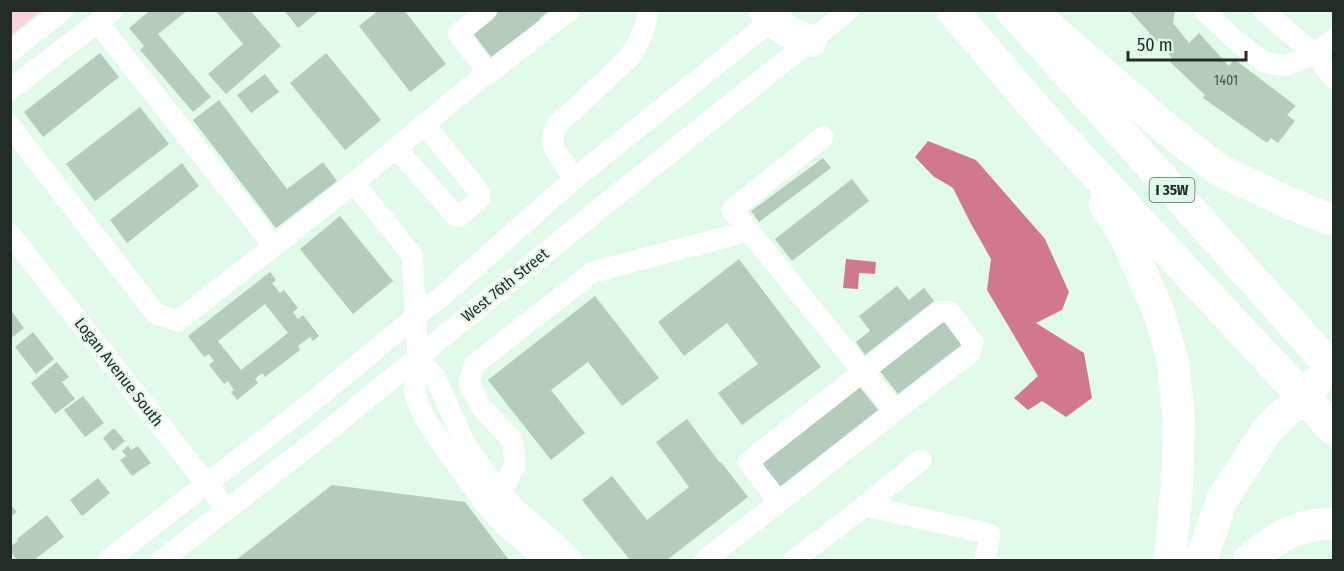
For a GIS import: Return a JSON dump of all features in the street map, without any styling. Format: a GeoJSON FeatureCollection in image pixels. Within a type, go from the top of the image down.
{"type":"FeatureCollection","features":[{"type":"Feature","properties":{"kind":"highway","name":"I 35W"},"geometry":{"type":"LineString","coordinates":[[952,10],[1050,125],[1334,430]]}},
{"type":"Feature","properties":{"kind":"highway","name":"I 35W"},"geometry":{"type":"LineString","coordinates":[[1011,10],[1334,370]]}},
{"type":"Feature","properties":{"kind":"highway"},"geometry":{"type":"LineString","coordinates":[[1030,10],[1167,129],[1216,168],[1282,200],[1326,218],[1334,219]]}},
{"type":"Feature","properties":{"kind":"highway"},"geometry":{"type":"LineString","coordinates":[[773,14],[790,34],[811,41]]}},
{"type":"Feature","properties":{"kind":"highway"},"geometry":{"type":"LineString","coordinates":[[1050,125],[1125,236],[1158,310],[1173,361],[1179,420],[1177,484],[1170,561]]}},
{"type":"Feature","properties":{"kind":"highway"},"geometry":{"type":"LineString","coordinates":[[1201,561],[1222,500],[1267,430],[1317,382],[1334,370]]}},
{"type":"Feature","properties":{"kind":"highway"},"geometry":{"type":"LineString","coordinates":[[1249,561],[1263,547],[1285,535],[1310,526],[1334,524]]}},
{"type":"Feature","properties":{"kind":"street"},"geometry":{"type":"LineString","coordinates":[[10,52],[63,10]]}},
{"type":"Feature","properties":{"kind":"street"},"geometry":{"type":"LineString","coordinates":[[487,10],[458,34],[489,73]]}},
{"type":"Feature","properties":{"kind":"street"},"geometry":{"type":"LineString","coordinates":[[10,126],[156,314],[178,321],[354,183],[479,79],[570,10]]}},
{"type":"Feature","properties":{"kind":"street"},"geometry":{"type":"LineString","coordinates":[[574,179],[554,148],[552,138],[557,125],[628,59],[645,27],[648,10]]}},
{"type":"Feature","properties":{"kind":"street","name":"West 76th Street"},"geometry":{"type":"LineString","coordinates":[[162,561],[319,438],[589,217],[849,10]]}},
{"type":"Feature","properties":{"kind":"street"},"geometry":{"type":"LineString","coordinates":[[1204,10],[1234,39],[1264,62],[1285,66],[1315,54],[1334,39]]}},
{"type":"Feature","properties":{"kind":"street"},"geometry":{"type":"LineString","coordinates":[[1264,10],[1315,54],[1334,79]]}},
{"type":"Feature","properties":{"kind":"street","name":"West 76th Street"},"geometry":{"type":"LineString","coordinates":[[108,561],[306,407],[440,298],[574,179],[773,14]]}},
{"type":"Feature","properties":{"kind":"street"},"geometry":{"type":"LineString","coordinates":[[10,90],[106,16],[274,246]]}},
{"type":"Feature","properties":{"kind":"street"},"geometry":{"type":"LineString","coordinates":[[396,148],[456,216],[460,216],[479,199],[480,195],[424,124]]}},
{"type":"Feature","properties":{"kind":"street"},"geometry":{"type":"LineString","coordinates":[[823,138],[732,210],[895,411]]}},
{"type":"Feature","properties":{"kind":"street"},"geometry":{"type":"LineString","coordinates":[[354,183],[412,255],[418,357],[414,392],[424,417],[447,452],[493,498],[572,561]]}},
{"type":"Feature","properties":{"kind":"street"},"geometry":{"type":"LineString","coordinates":[[493,498],[515,466],[513,442],[480,405],[469,382],[475,364],[593,272],[749,231]]}},
{"type":"Feature","properties":{"kind":"street","name":"Logan Avenue South"},"geometry":{"type":"LineString","coordinates":[[10,234],[227,510]]}},
{"type":"Feature","properties":{"kind":"street"},"geometry":{"type":"LineString","coordinates":[[705,561],[970,353],[973,343],[950,312],[939,312],[748,462],[779,502]]}},
{"type":"Feature","properties":{"kind":"street"},"geometry":{"type":"LineString","coordinates":[[794,561],[921,460]]}},
{"type":"Feature","properties":{"kind":"street"},"geometry":{"type":"LineString","coordinates":[[493,498],[504,525],[545,561]]}},
{"type":"Feature","properties":{"kind":"street"},"geometry":{"type":"LineString","coordinates":[[863,507],[990,534],[986,561]]}},
{"type":"Feature","properties":{"kind":"shaded area"},"geometry":{"type":"Polygon","coordinates":[[[11,10],[41,10],[41,11],[11,35],[11,10]]]}},
{"type":"Feature","properties":{"kind":"shaded area"},"geometry":{"type":"Polygon","coordinates":[[[928,141],[976,160],[1045,239],[1069,292],[1062,310],[1036,323],[1084,353],[1092,398],[1066,417],[1042,401],[1028,410],[1014,398],[1038,376],[987,290],[991,259],[953,188],[933,176],[915,157],[928,141]]]}},
{"type":"Feature","properties":{"kind":"shaded area"},"geometry":{"type":"Polygon","coordinates":[[[846,259],[876,262],[875,274],[859,273],[858,289],[843,288],[846,259]]]}},
{"type":"Feature","properties":{"kind":"building"},"geometry":{"type":"Polygon","coordinates":[[[151,10],[188,10],[158,34],[211,97],[193,112],[140,50],[144,46],[129,28],[151,10]]]}},
{"type":"Feature","properties":{"kind":"building"},"geometry":{"type":"Polygon","coordinates":[[[215,10],[250,10],[281,46],[226,94],[208,74],[243,44],[215,10]]]}},
{"type":"Feature","properties":{"kind":"building"},"geometry":{"type":"Polygon","coordinates":[[[284,10],[320,10],[298,28],[284,10]]]}},
{"type":"Feature","properties":{"kind":"building"},"geometry":{"type":"Polygon","coordinates":[[[379,10],[404,10],[446,64],[410,92],[359,26],[379,10]]]}},
{"type":"Feature","properties":{"kind":"building"},"geometry":{"type":"Polygon","coordinates":[[[500,10],[550,10],[491,57],[472,32],[500,10]]]}},
{"type":"Feature","properties":{"kind":"building"},"geometry":{"type":"Polygon","coordinates":[[[1129,10],[1175,10],[1173,23],[1189,43],[1199,33],[1229,66],[1234,59],[1296,106],[1287,115],[1295,121],[1278,143],[1271,138],[1267,143],[1203,98],[1205,95],[1169,61],[1172,58],[1129,10]]]}},
{"type":"Feature","properties":{"kind":"building"},"geometry":{"type":"Polygon","coordinates":[[[100,53],[119,77],[43,137],[24,112],[100,53]]]}},
{"type":"Feature","properties":{"kind":"building"},"geometry":{"type":"Polygon","coordinates":[[[326,53],[381,120],[345,150],[290,83],[326,53]]]}},
{"type":"Feature","properties":{"kind":"building"},"geometry":{"type":"Polygon","coordinates":[[[265,74],[279,92],[251,113],[237,95],[265,74]]]}},
{"type":"Feature","properties":{"kind":"building"},"geometry":{"type":"Polygon","coordinates":[[[219,100],[287,189],[323,162],[337,181],[276,228],[193,120],[219,100]]]}},
{"type":"Feature","properties":{"kind":"building"},"geometry":{"type":"Polygon","coordinates":[[[140,107],[169,144],[95,201],[66,164],[140,107]]]}},
{"type":"Feature","properties":{"kind":"building"},"geometry":{"type":"Polygon","coordinates":[[[823,158],[831,168],[759,222],[751,211],[823,158]]]}},
{"type":"Feature","properties":{"kind":"building"},"geometry":{"type":"Polygon","coordinates":[[[182,163],[199,186],[127,243],[110,220],[182,163]]]}},
{"type":"Feature","properties":{"kind":"building"},"geometry":{"type":"Polygon","coordinates":[[[852,179],[869,201],[792,261],[775,239],[852,179]]]}},
{"type":"Feature","properties":{"kind":"building"},"geometry":{"type":"Polygon","coordinates":[[[340,216],[393,281],[353,314],[300,249],[340,216]]]}},
{"type":"Feature","properties":{"kind":"building"},"geometry":{"type":"Polygon","coordinates":[[[739,259],[821,367],[742,425],[718,393],[758,364],[727,323],[684,356],[658,322],[739,259]]]}},
{"type":"Feature","properties":{"kind":"building"},"geometry":{"type":"Polygon","coordinates":[[[270,272],[276,280],[272,283],[280,293],[284,290],[298,308],[293,312],[298,319],[303,315],[319,336],[313,341],[310,337],[298,346],[300,350],[265,377],[262,373],[255,379],[258,383],[237,400],[231,392],[234,390],[228,381],[224,384],[209,365],[214,361],[209,354],[204,357],[188,336],[270,272]],[[265,304],[218,341],[241,370],[288,333],[265,304]]]}},
{"type":"Feature","properties":{"kind":"building"},"geometry":{"type":"Polygon","coordinates":[[[897,286],[909,300],[924,288],[934,301],[865,355],[856,342],[870,331],[859,316],[897,286]]]}},
{"type":"Feature","properties":{"kind":"building"},"geometry":{"type":"Polygon","coordinates":[[[595,296],[659,378],[622,406],[588,362],[551,390],[585,433],[551,460],[488,380],[595,296]]]}},
{"type":"Feature","properties":{"kind":"building"},"geometry":{"type":"Polygon","coordinates":[[[10,309],[24,328],[10,339],[10,309]]]}},
{"type":"Feature","properties":{"kind":"building"},"geometry":{"type":"Polygon","coordinates":[[[946,317],[965,342],[898,394],[879,370],[946,317]]]}},
{"type":"Feature","properties":{"kind":"building"},"geometry":{"type":"Polygon","coordinates":[[[33,332],[54,359],[36,374],[15,347],[33,332]]]}},
{"type":"Feature","properties":{"kind":"building"},"geometry":{"type":"Polygon","coordinates":[[[57,362],[69,377],[62,382],[75,399],[55,414],[31,383],[57,362]]]}},
{"type":"Feature","properties":{"kind":"building"},"geometry":{"type":"Polygon","coordinates":[[[859,386],[878,410],[777,489],[758,465],[859,386]]]}},
{"type":"Feature","properties":{"kind":"building"},"geometry":{"type":"Polygon","coordinates":[[[83,396],[104,423],[85,437],[64,410],[83,396]]]}},
{"type":"Feature","properties":{"kind":"building"},"geometry":{"type":"Polygon","coordinates":[[[687,419],[748,497],[667,560],[630,560],[582,500],[612,476],[647,520],[689,487],[656,442],[687,419]]]}},
{"type":"Feature","properties":{"kind":"building"},"geometry":{"type":"Polygon","coordinates":[[[114,428],[125,441],[113,451],[103,438],[114,428]]]}},
{"type":"Feature","properties":{"kind":"building"},"geometry":{"type":"Polygon","coordinates":[[[128,446],[131,450],[138,446],[151,463],[132,476],[120,460],[126,456],[122,451],[128,446]]]}},
{"type":"Feature","properties":{"kind":"building"},"geometry":{"type":"Polygon","coordinates":[[[98,478],[110,493],[82,516],[70,500],[98,478]]]}},
{"type":"Feature","properties":{"kind":"building"},"geometry":{"type":"Polygon","coordinates":[[[332,485],[465,502],[509,560],[236,560],[332,485]]]}},
{"type":"Feature","properties":{"kind":"building"},"geometry":{"type":"Polygon","coordinates":[[[10,504],[17,512],[10,517],[10,504]]]}},
{"type":"Feature","properties":{"kind":"building"},"geometry":{"type":"Polygon","coordinates":[[[47,515],[64,537],[34,560],[17,560],[10,551],[10,547],[47,515]]]}}]}
